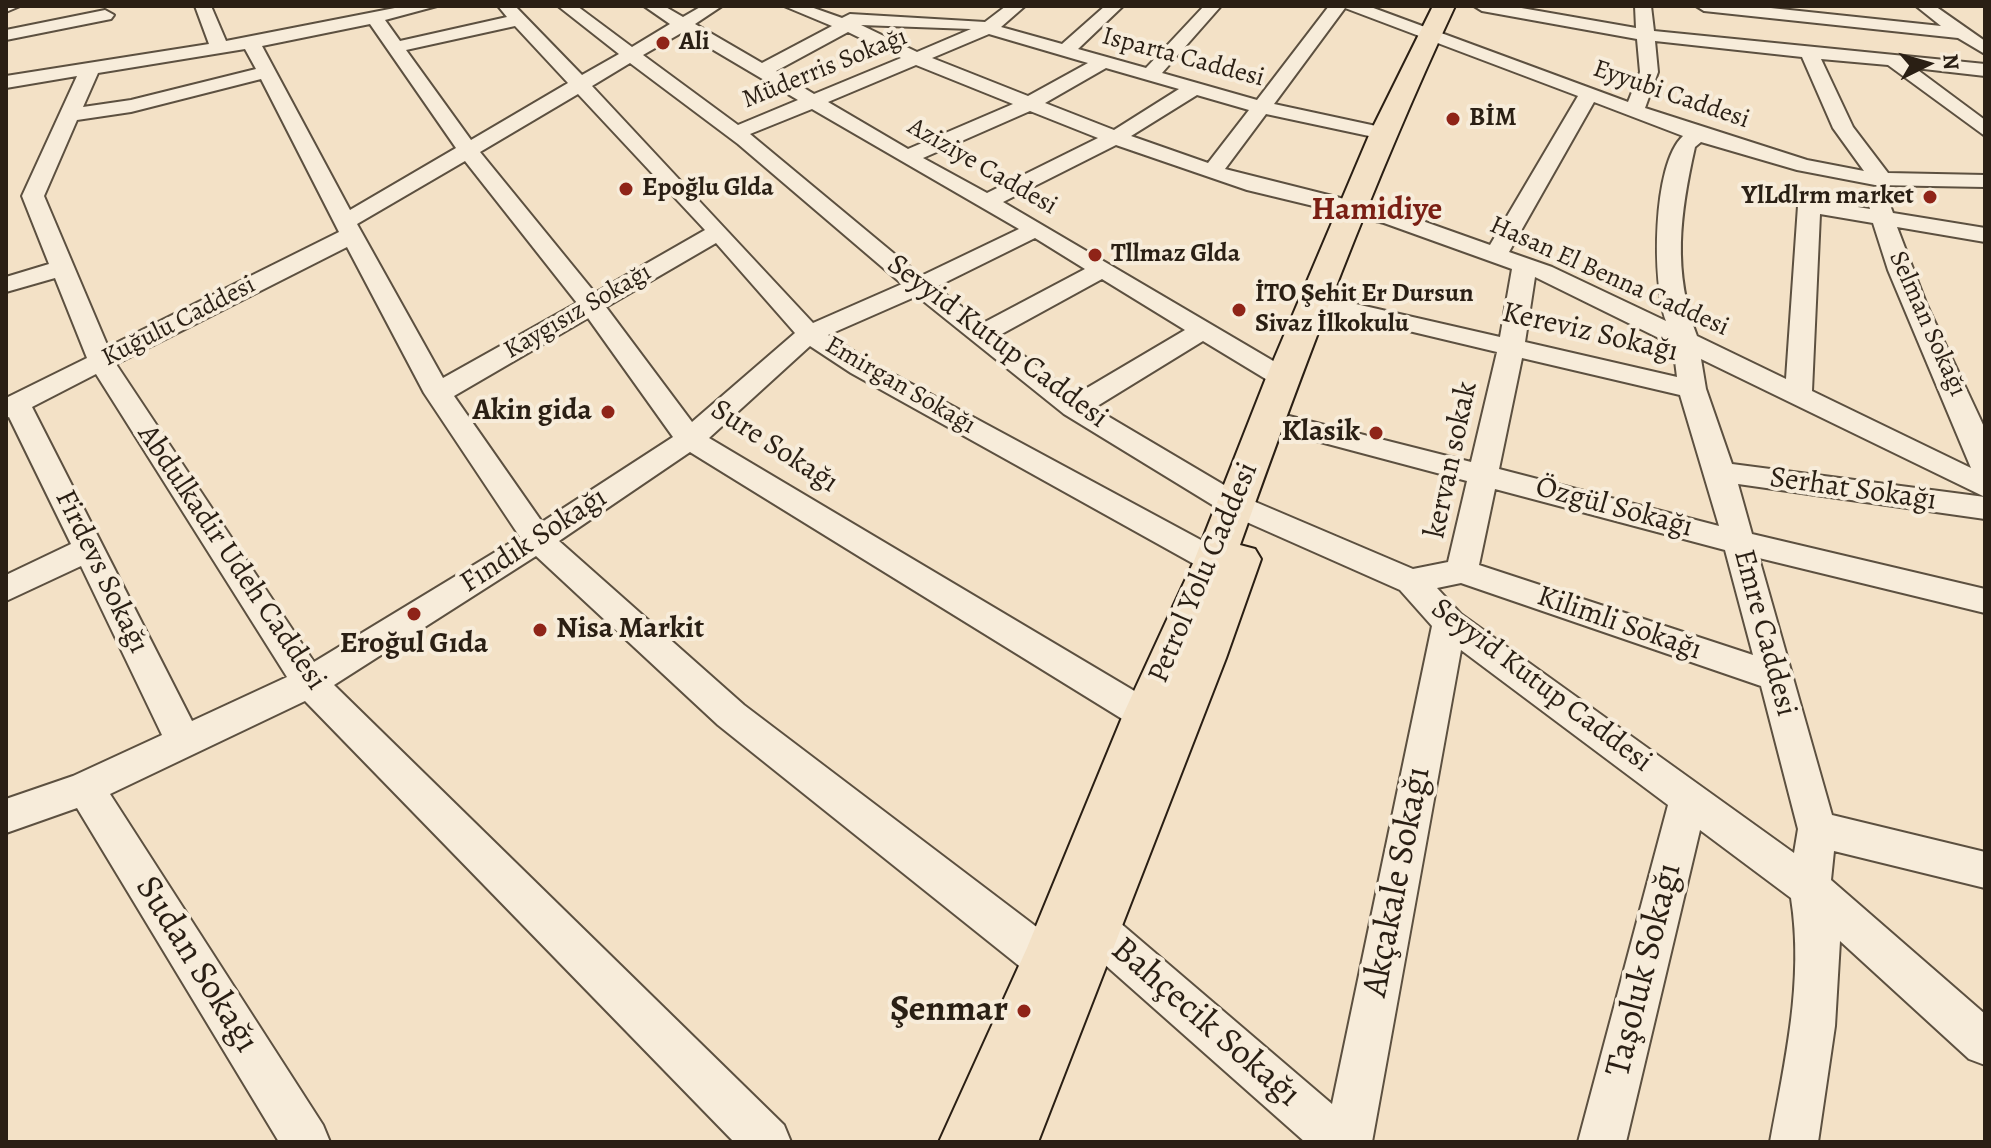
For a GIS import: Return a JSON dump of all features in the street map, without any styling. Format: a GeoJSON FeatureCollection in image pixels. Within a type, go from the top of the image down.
{"type":"FeatureCollection","features":[{"type":"Feature","properties":{"kind":"main road","name":"Petrol Yolu Caddesi"},"geometry":{"type":"LineString","coordinates":[[1009,1142],[1145,715],[1214,561],[1246,510],[1289,425],[1334,306],[1383,133],[1444,21]]}},
{"type":"Feature","properties":{"kind":"main road","name":"Petrol Yolu Caddesi"},"geometry":{"type":"LineString","coordinates":[[968,1142],[1048,962],[1082,917],[1205,658],[1283,378],[1362,210],[1444,21]]}},
{"type":"Feature","properties":{"kind":"street"},"geometry":{"type":"LineString","coordinates":[[203,6],[220,48]]}},
{"type":"Feature","properties":{"kind":"street"},"geometry":{"type":"LineString","coordinates":[[317,6],[330,27]]}},
{"type":"Feature","properties":{"kind":"street"},"geometry":{"type":"LineString","coordinates":[[6,82],[251,43],[426,6]]}},
{"type":"Feature","properties":{"kind":"street","name":"Seyyid Kutup Caddesi"},"geometry":{"type":"LineString","coordinates":[[566,6],[736,133],[919,286],[1074,408],[1246,510],[1411,581],[1449,623],[1810,888],[1985,1043]]}},
{"type":"Feature","properties":{"kind":"street","name":"Aziziye Caddesi"},"geometry":{"type":"LineString","coordinates":[[652,6],[907,157],[1036,229],[1283,378]]}},
{"type":"Feature","properties":{"kind":"street","name":"Kuğulu Caddesi"},"geometry":{"type":"LineString","coordinates":[[12,407],[348,228],[469,152],[582,87],[629,54],[714,6]]}},
{"type":"Feature","properties":{"kind":"street","name":"Hasan El Benna Caddesi"},"geometry":{"type":"LineString","coordinates":[[792,6],[843,21],[919,60],[1212,172],[1362,210],[1525,265],[1685,339],[1985,487]]}},
{"type":"Feature","properties":{"kind":"street"},"geometry":{"type":"LineString","coordinates":[[764,70],[873,6]]}},
{"type":"Feature","properties":{"kind":"street","name":"Müderris Sokağı"},"geometry":{"type":"LineString","coordinates":[[736,133],[919,60],[987,29],[1017,6]]}},
{"type":"Feature","properties":{"kind":"street"},"geometry":{"type":"LineString","coordinates":[[1064,52],[1115,6]]}},
{"type":"Feature","properties":{"kind":"street"},"geometry":{"type":"LineString","coordinates":[[1149,76],[1213,6]]}},
{"type":"Feature","properties":{"kind":"street"},"geometry":{"type":"LineString","coordinates":[[1212,172],[1338,6]]}},
{"type":"Feature","properties":{"kind":"street","name":"Eyyubi Caddesi"},"geometry":{"type":"LineString","coordinates":[[1352,6],[1444,21],[1589,94],[1697,134],[1804,166],[1878,179],[1985,181]]}},
{"type":"Feature","properties":{"kind":"street"},"geometry":{"type":"LineString","coordinates":[[1482,6],[1644,35],[1985,70]]}},
{"type":"Feature","properties":{"kind":"street"},"geometry":{"type":"LineString","coordinates":[[1634,111],[1649,72],[1643,6]]}},
{"type":"Feature","properties":{"kind":"street"},"geometry":{"type":"LineString","coordinates":[[1704,6],[1954,29],[1985,25]]}},
{"type":"Feature","properties":{"kind":"street"},"geometry":{"type":"LineString","coordinates":[[1924,6],[1985,49]]}},
{"type":"Feature","properties":{"kind":"street"},"geometry":{"type":"LineString","coordinates":[[395,47],[512,13]]}},
{"type":"Feature","properties":{"kind":"street","name":"Emirgan Sokağı"},"geometry":{"type":"LineString","coordinates":[[512,13],[719,232],[809,334],[860,367],[1214,561]]}},
{"type":"Feature","properties":{"kind":"street","name":"Sure Sokağı"},"geometry":{"type":"LineString","coordinates":[[375,18],[469,152],[591,304],[690,439],[1145,715]]}},
{"type":"Feature","properties":{"kind":"street","name":"Isparta Caddesi"},"geometry":{"type":"LineString","coordinates":[[843,21],[973,24],[1261,107],[1383,133]]}},
{"type":"Feature","properties":{"kind":"street"},"geometry":{"type":"LineString","coordinates":[[6,35],[107,22],[103,67]]}},
{"type":"Feature","properties":{"kind":"street"},"geometry":{"type":"LineString","coordinates":[[251,43],[438,393],[538,540],[731,715],[1048,962]]}},
{"type":"Feature","properties":{"kind":"street"},"geometry":{"type":"LineString","coordinates":[[1810,54],[1843,128],[1878,179]]}},
{"type":"Feature","properties":{"kind":"street"},"geometry":{"type":"LineString","coordinates":[[1892,60],[1985,130]]}},
{"type":"Feature","properties":{"kind":"street"},"geometry":{"type":"LineString","coordinates":[[907,157],[1029,104],[1102,63]]}},
{"type":"Feature","properties":{"kind":"street","name":"Abdulkadir Udeh Caddesi"},"geometry":{"type":"LineString","coordinates":[[103,67],[70,115],[33,196],[101,361],[309,683],[767,1142]]}},
{"type":"Feature","properties":{"kind":"street"},"geometry":{"type":"LineString","coordinates":[[70,115],[131,106],[267,72]]}},
{"type":"Feature","properties":{"kind":"street"},"geometry":{"type":"LineString","coordinates":[[985,202],[1116,137],[1194,88]]}},
{"type":"Feature","properties":{"kind":"street"},"geometry":{"type":"LineString","coordinates":[[1496,254],[1589,94]]}},
{"type":"Feature","properties":{"kind":"street","name":"Emre Caddesi"},"geometry":{"type":"LineString","coordinates":[[1697,134],[1685,145],[1667,241],[1672,304],[1685,339],[1692,389],[1720,472],[1817,829],[1810,888],[1819,943],[1813,1026],[1794,1142]]}},
{"type":"Feature","properties":{"kind":"street","name":"Selman Sokağı"},"geometry":{"type":"LineString","coordinates":[[1878,179],[1883,219],[1930,340],[1971,422],[1985,467]]}},
{"type":"Feature","properties":{"kind":"street"},"geometry":{"type":"LineString","coordinates":[[1798,395],[1809,206],[1982,241]]}},
{"type":"Feature","properties":{"kind":"street","name":"Fındık Sokağı"},"geometry":{"type":"LineString","coordinates":[[6,816],[85,788],[309,683],[538,540],[690,439],[809,334],[919,286],[1036,229]]}},
{"type":"Feature","properties":{"kind":"street","name":"Kaygısız Sokağı"},"geometry":{"type":"LineString","coordinates":[[438,393],[719,232]]}},
{"type":"Feature","properties":{"kind":"street","name":"kervan sokak"},"geometry":{"type":"LineString","coordinates":[[1411,581],[1462,571],[1511,348],[1525,265]]}},
{"type":"Feature","properties":{"kind":"street"},"geometry":{"type":"LineString","coordinates":[[6,285],[63,268]]}},
{"type":"Feature","properties":{"kind":"street"},"geometry":{"type":"LineString","coordinates":[[982,334],[1100,270]]}},
{"type":"Feature","properties":{"kind":"street","name":"Kereviz Sokağı"},"geometry":{"type":"LineString","coordinates":[[1334,306],[1692,389]]}},
{"type":"Feature","properties":{"kind":"street"},"geometry":{"type":"LineString","coordinates":[[1074,408],[1203,330]]}},
{"type":"Feature","properties":{"kind":"street","name":"Firdevs Sokağı"},"geometry":{"type":"LineString","coordinates":[[12,407],[91,548],[183,740]]}},
{"type":"Feature","properties":{"kind":"street","name":"Özgül Sokağı"},"geometry":{"type":"LineString","coordinates":[[1289,425],[1485,473],[1739,542],[1985,601]]}},
{"type":"Feature","properties":{"kind":"street","name":"Serhat Sokağı"},"geometry":{"type":"LineString","coordinates":[[1720,472],[1985,508]]}},
{"type":"Feature","properties":{"kind":"street"},"geometry":{"type":"LineString","coordinates":[[6,589],[91,548]]}},
{"type":"Feature","properties":{"kind":"street","name":"Kilimli Sokağı"},"geometry":{"type":"LineString","coordinates":[[1462,571],[1776,677]]}},
{"type":"Feature","properties":{"kind":"street","name":"Akçakale Sokağı"},"geometry":{"type":"LineString","coordinates":[[1348,1142],[1449,623]]}},
{"type":"Feature","properties":{"kind":"street","name":"Sudan Sokağı"},"geometry":{"type":"LineString","coordinates":[[85,788],[306,1142]]}},
{"type":"Feature","properties":{"kind":"street","name":"Taşoluk Sokağı"},"geometry":{"type":"LineString","coordinates":[[1602,1142],[1689,798]]}},
{"type":"Feature","properties":{"kind":"street"},"geometry":{"type":"LineString","coordinates":[[1817,829],[1985,870]]}},
{"type":"Feature","properties":{"kind":"street","name":"Bahçecik Sokağı"},"geometry":{"type":"LineString","coordinates":[[1082,917],[1340,1142]]}},
{"type":"Feature","properties":{"kind":"place","name":"Ali"},"geometry":{"type":"Point","coordinates":[663,43]}},
{"type":"Feature","properties":{"kind":"place","name":"BİM"},"geometry":{"type":"Point","coordinates":[1453,119]}},
{"type":"Feature","properties":{"kind":"place","name":"Epoğlu Glda"},"geometry":{"type":"Point","coordinates":[626,189]}},
{"type":"Feature","properties":{"kind":"place","name":"YlLdlrm market"},"geometry":{"type":"Point","coordinates":[1930,197]}},
{"type":"Feature","properties":{"kind":"place","name":"Tllmaz Glda"},"geometry":{"type":"Point","coordinates":[1095,255]}},
{"type":"Feature","properties":{"kind":"place","name":"İTO Şehit Er Dursun Sivaz İlkokulu"},"geometry":{"type":"Point","coordinates":[1239,310]}},
{"type":"Feature","properties":{"kind":"place","name":"Akin gida"},"geometry":{"type":"Point","coordinates":[608,412]}},
{"type":"Feature","properties":{"kind":"place","name":"Klasik"},"geometry":{"type":"Point","coordinates":[1376,433]}},
{"type":"Feature","properties":{"kind":"place","name":"Eroğul Gıda"},"geometry":{"type":"Point","coordinates":[414,614]}},
{"type":"Feature","properties":{"kind":"place","name":"Nisa Markit"},"geometry":{"type":"Point","coordinates":[540,630]}},
{"type":"Feature","properties":{"kind":"place","name":"Şenmar"},"geometry":{"type":"Point","coordinates":[1024,1011]}},
{"type":"Feature","properties":{"kind":"district","name":"Hamidiye"},"geometry":{"type":"Point","coordinates":[1377,211]}}]}
